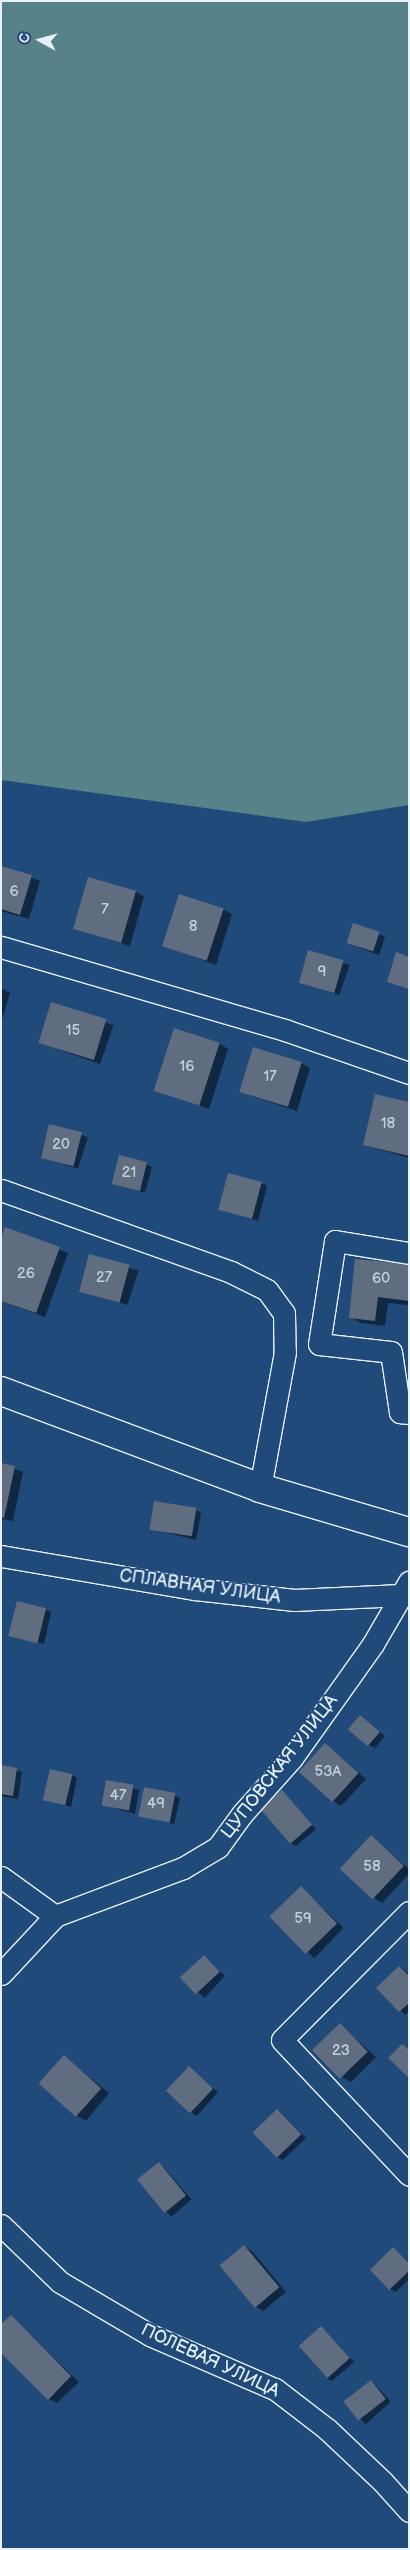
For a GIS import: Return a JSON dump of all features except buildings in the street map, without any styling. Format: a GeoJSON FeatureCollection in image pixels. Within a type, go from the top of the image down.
{"type":"FeatureCollection","features":[{"type":"Feature","properties":{"kind":"main road"},"geometry":{"type":"LineString","coordinates":[[1,1391],[260,1488],[409,1532]]}},
{"type":"Feature","properties":{"kind":"street"},"geometry":{"type":"LineString","coordinates":[[1,947],[285,1030],[409,1073]]}},
{"type":"Feature","properties":{"kind":"street"},"geometry":{"type":"LineString","coordinates":[[1,1190],[231,1272],[266,1290],[284,1313],[285,1352],[260,1488]]}},
{"type":"Feature","properties":{"kind":"street"},"geometry":{"type":"LineString","coordinates":[[409,1253],[335,1241],[320,1344],[391,1352],[400,1412],[409,1413]]}},
{"type":"Feature","properties":{"kind":"street","name":"СПЛАВНАЯ УЛИЦА"},"geometry":{"type":"LineString","coordinates":[[1,1556],[195,1590],[294,1600],[405,1588]]}},
{"type":"Feature","properties":{"kind":"street","name":"ЦУПОВСКАЯ УЛИЦА"},"geometry":{"type":"LineString","coordinates":[[56,1916],[183,1868],[218,1847],[242,1814],[292,1758],[373,1644],[405,1588]]}},
{"type":"Feature","properties":{"kind":"street"},"geometry":{"type":"LineString","coordinates":[[1,1877],[56,1916],[1,1974]]}},
{"type":"Feature","properties":{"kind":"street"},"geometry":{"type":"LineString","coordinates":[[409,1912],[282,2040],[409,2175]]}},
{"type":"Feature","properties":{"kind":"street","name":"ПОЛЕВАЯ УЛИЦА"},"geometry":{"type":"LineString","coordinates":[[1,2225],[60,2282],[150,2335],[275,2388],[327,2429],[383,2482],[409,2511]]}},
{"type":"Feature","properties":{"kind":"green space"},"geometry":{"type":"Polygon","coordinates":[[[1,1],[409,1],[409,805],[306,822],[1,780],[1,1]]]}}]}
